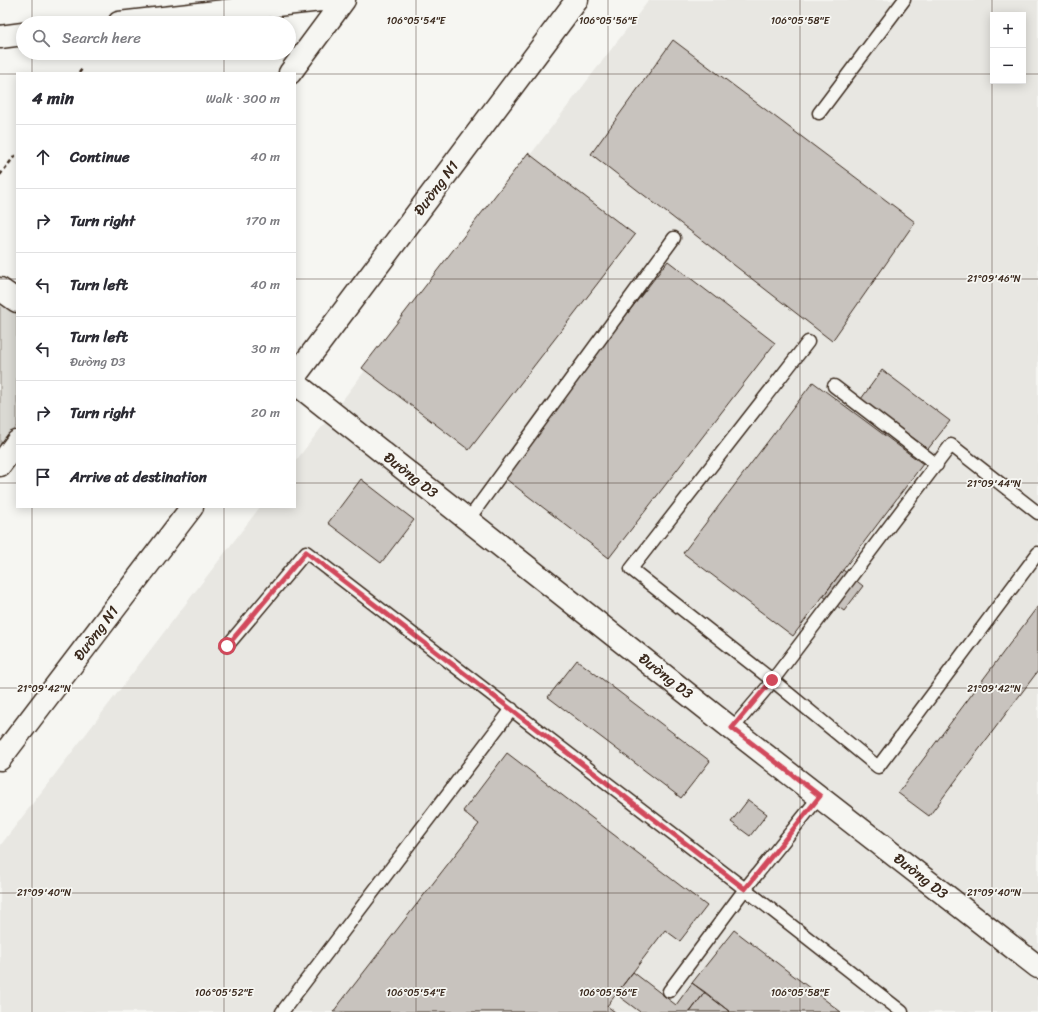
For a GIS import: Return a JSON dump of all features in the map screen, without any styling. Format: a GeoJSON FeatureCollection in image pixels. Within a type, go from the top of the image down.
{"type":"FeatureCollection","features":[{"type":"Feature","properties":{"kind":"street"},"geometry":{"type":"LineString","coordinates":[[175,16],[296,1],[321,0]]}},
{"type":"Feature","properties":{"kind":"street"},"geometry":{"type":"LineString","coordinates":[[291,72],[344,0]]}},
{"type":"Feature","properties":{"kind":"street","name":"Đường N1"},"geometry":{"type":"LineString","coordinates":[[296,375],[577,0]]}},
{"type":"Feature","properties":{"kind":"street"},"geometry":{"type":"LineString","coordinates":[[0,37],[16,35]]}},
{"type":"Feature","properties":{"kind":"street"},"geometry":{"type":"LineString","coordinates":[[0,289],[16,300]]}},
{"type":"Feature","properties":{"kind":"street","name":"Đường D3"},"geometry":{"type":"LineString","coordinates":[[296,384],[1038,967]]}},
{"type":"Feature","properties":{"kind":"street"},"geometry":{"type":"LineString","coordinates":[[0,465],[16,443]]}},
{"type":"Feature","properties":{"kind":"street","name":"Đường N1"},"geometry":{"type":"LineString","coordinates":[[0,759],[191,508]]}},
{"type":"Feature","properties":{"kind":"lane"},"geometry":{"type":"LineString","coordinates":[[820,113],[904,0]]}},
{"type":"Feature","properties":{"kind":"lane"},"geometry":{"type":"LineString","coordinates":[[468,520],[674,238]]}},
{"type":"Feature","properties":{"kind":"lane"},"geometry":{"type":"LineString","coordinates":[[808,342],[631,569],[772,680],[878,767],[1038,553]]}},
{"type":"Feature","properties":{"kind":"lane"},"geometry":{"type":"LineString","coordinates":[[834,386],[937,465]]}},
{"type":"Feature","properties":{"kind":"lane"},"geometry":{"type":"LineString","coordinates":[[732,728],[772,680],[952,445],[1038,514]]}},
{"type":"Feature","properties":{"kind":"lane"},"geometry":{"type":"LineString","coordinates":[[227,646],[306,552],[512,709],[902,1012]]}},
{"type":"Feature","properties":{"kind":"lane"},"geometry":{"type":"LineString","coordinates":[[282,1012],[512,709]]}},
{"type":"Feature","properties":{"kind":"lane"},"geometry":{"type":"LineString","coordinates":[[669,990],[745,889],[820,796]]}},
{"type":"Feature","properties":{"kind":"path"},"geometry":{"type":"LineString","coordinates":[[79,72],[82,69]]}},
{"type":"Feature","properties":{"kind":"path"},"geometry":{"type":"LineString","coordinates":[[0,175],[16,154]]}},
{"type":"Feature","properties":{"kind":"shaded area"},"geometry":{"type":"Polygon","coordinates":[[[649,0],[1038,0],[1038,1012],[0,1012],[0,846],[259,508],[296,508],[296,461],[649,0]]]}},
{"type":"Feature","properties":{"kind":"shaded area"},"geometry":{"type":"Polygon","coordinates":[[[0,298],[16,308],[16,427],[0,448],[0,298]]]}},
{"type":"Feature","properties":{"kind":"building"},"geometry":{"type":"Polygon","coordinates":[[[673,40],[915,222],[832,341],[591,154],[673,40]]]}},
{"type":"Feature","properties":{"kind":"building"},"geometry":{"type":"Polygon","coordinates":[[[528,153],[635,235],[469,450],[362,368],[528,153]]]}},
{"type":"Feature","properties":{"kind":"building"},"geometry":{"type":"Polygon","coordinates":[[[668,261],[775,343],[609,558],[502,476],[668,261]]]}},
{"type":"Feature","properties":{"kind":"building"},"geometry":{"type":"Polygon","coordinates":[[[882,370],[950,421],[928,449],[861,399],[882,370]]]}},
{"type":"Feature","properties":{"kind":"building"},"geometry":{"type":"Polygon","coordinates":[[[813,382],[923,464],[793,636],[683,553],[813,382]]]}},
{"type":"Feature","properties":{"kind":"building"},"geometry":{"type":"Polygon","coordinates":[[[361,479],[414,520],[381,563],[328,523],[361,479]]]}},
{"type":"Feature","properties":{"kind":"building"},"geometry":{"type":"Polygon","coordinates":[[[843,570],[863,586],[844,611],[823,596],[843,570]]]}},
{"type":"Feature","properties":{"kind":"building"},"geometry":{"type":"Polygon","coordinates":[[[1038,606],[1038,671],[929,816],[898,793],[1038,606]]]}},
{"type":"Feature","properties":{"kind":"building"},"geometry":{"type":"Polygon","coordinates":[[[577,660],[710,761],[681,798],[548,697],[577,660]]]}},
{"type":"Feature","properties":{"kind":"building"},"geometry":{"type":"Polygon","coordinates":[[[507,753],[707,906],[680,941],[665,930],[607,1006],[615,1012],[333,1012],[479,824],[463,811],[507,753]]]}},
{"type":"Feature","properties":{"kind":"building"},"geometry":{"type":"Polygon","coordinates":[[[748,800],[767,814],[750,836],[731,822],[748,800]]]}},
{"type":"Feature","properties":{"kind":"building"},"geometry":{"type":"Polygon","coordinates":[[[734,930],[841,1012],[730,1012],[692,983],[734,930]]]}},
{"type":"Feature","properties":{"kind":"building"},"geometry":{"type":"Polygon","coordinates":[[[633,972],[676,1005],[692,983],[705,992],[690,1012],[640,1012],[616,994],[633,972]]]}},
{"type":"Feature","properties":{"kind":"building"},"geometry":{"type":"Polygon","coordinates":[[[705,992],[730,1012],[690,1012],[705,992]]]}},
{"type":"Feature","properties":{"kind":"route"},"geometry":{"type":"LineString","coordinates":[[227,646],[306,552],[745,889],[820,796],[732,728],[772,680]]}}]}
